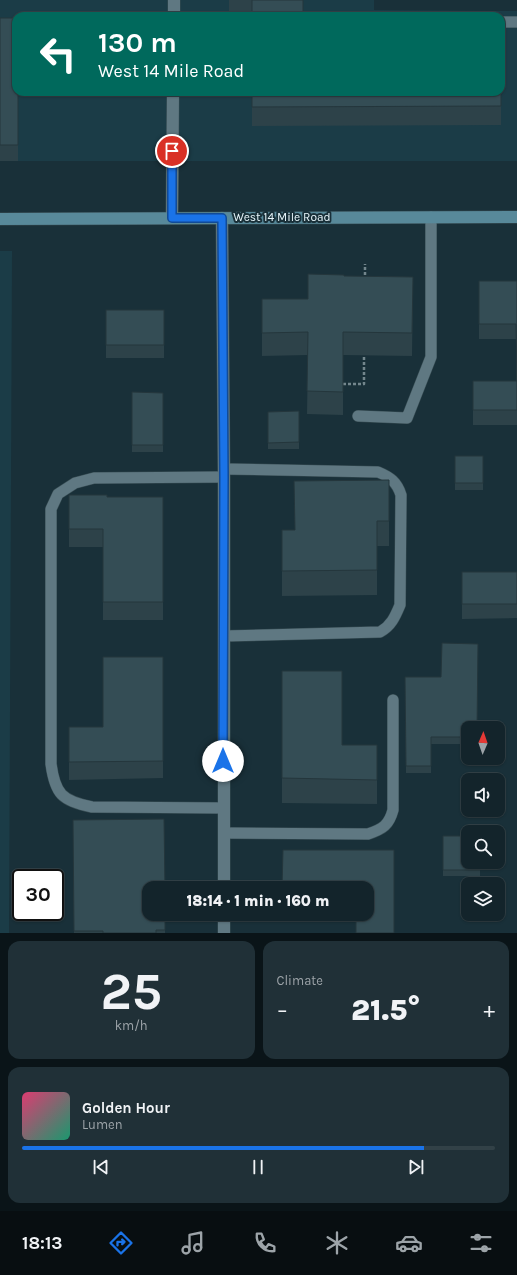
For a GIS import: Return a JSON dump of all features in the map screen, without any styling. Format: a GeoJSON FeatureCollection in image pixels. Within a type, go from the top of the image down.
{"type":"FeatureCollection","features":[{"type":"Feature","properties":{"kind":"main road","name":"West 14 Mile Road"},"geometry":{"type":"LineString","coordinates":[[0,219],[517,217]]}},
{"type":"Feature","properties":{"kind":"street"},"geometry":{"type":"LineString","coordinates":[[174,0],[174,12]]}},
{"type":"Feature","properties":{"kind":"street"},"geometry":{"type":"LineString","coordinates":[[172,218],[173,96]]}},
{"type":"Feature","properties":{"kind":"street"},"geometry":{"type":"LineString","coordinates":[[222,218],[224,473],[224,881]]}},
{"type":"Feature","properties":{"kind":"street"},"geometry":{"type":"LineString","coordinates":[[224,921],[224,933]]}},
{"type":"Feature","properties":{"kind":"lane"},"geometry":{"type":"LineString","coordinates":[[505,22],[517,22]]}},
{"type":"Feature","properties":{"kind":"lane"},"geometry":{"type":"LineString","coordinates":[[358,416],[407,418],[431,357],[431,217]]}},
{"type":"Feature","properties":{"kind":"lane"},"geometry":{"type":"LineString","coordinates":[[223,808],[92,807],[75,804],[60,794],[53,780],[51,764],[51,509],[58,494],[75,483],[94,478],[224,473],[378,472],[393,481],[399,488],[401,494],[400,605],[388,628],[380,632],[224,636]]}},
{"type":"Feature","properties":{"kind":"lane"},"geometry":{"type":"LineString","coordinates":[[224,833],[368,834],[380,830],[390,821],[393,810],[393,700]]}},
{"type":"Feature","properties":{"kind":"path"},"geometry":{"type":"LineString","coordinates":[[365,264],[365,288]]}},
{"type":"Feature","properties":{"kind":"path"},"geometry":{"type":"LineString","coordinates":[[343,384],[364,384],[364,349]]}},
{"type":"Feature","properties":{"kind":"shaded area"},"geometry":{"type":"Polygon","coordinates":[[[0,0],[374,0],[374,10],[517,11],[517,161],[0,161],[0,0]]]}},
{"type":"Feature","properties":{"kind":"shaded area"},"geometry":{"type":"Polygon","coordinates":[[[0,251],[12,251],[9,933],[0,933],[0,251]]]}},
{"type":"Feature","properties":{"kind":"building"},"geometry":{"type":"Polygon","coordinates":[[[252,0],[303,0],[303,12],[252,12],[252,0]]]}},
{"type":"Feature","properties":{"kind":"building"},"geometry":{"type":"Polygon","coordinates":[[[0,18],[12,18],[12,96],[18,96],[18,145],[0,145],[0,18]]]}},
{"type":"Feature","properties":{"kind":"building"},"geometry":{"type":"Polygon","coordinates":[[[252,96],[501,96],[501,106],[252,107],[252,96]]]}},
{"type":"Feature","properties":{"kind":"building"},"geometry":{"type":"Polygon","coordinates":[[[308,274],[413,277],[412,333],[343,332],[343,392],[307,391],[308,332],[262,333],[262,299],[308,299],[308,274]]]}},
{"type":"Feature","properties":{"kind":"building"},"geometry":{"type":"Polygon","coordinates":[[[479,281],[517,281],[517,381],[516,324],[479,324],[479,281]]]}},
{"type":"Feature","properties":{"kind":"building"},"geometry":{"type":"Polygon","coordinates":[[[106,310],[164,310],[164,345],[106,345],[106,310]]]}},
{"type":"Feature","properties":{"kind":"building"},"geometry":{"type":"Polygon","coordinates":[[[473,381],[517,381],[517,410],[473,410],[473,381]]]}},
{"type":"Feature","properties":{"kind":"building"},"geometry":{"type":"Polygon","coordinates":[[[132,392],[163,393],[163,445],[132,445],[132,392]]]}},
{"type":"Feature","properties":{"kind":"building"},"geometry":{"type":"Polygon","coordinates":[[[299,411],[299,442],[268,443],[268,412],[299,411]]]}},
{"type":"Feature","properties":{"kind":"building"},"geometry":{"type":"Polygon","coordinates":[[[455,456],[483,456],[483,483],[455,483],[455,456]]]}},
{"type":"Feature","properties":{"kind":"building"},"geometry":{"type":"Polygon","coordinates":[[[389,480],[389,521],[377,521],[377,570],[282,571],[282,530],[295,530],[294,481],[389,480]]]}},
{"type":"Feature","properties":{"kind":"building"},"geometry":{"type":"Polygon","coordinates":[[[69,495],[163,497],[163,602],[103,602],[103,529],[69,529],[69,495]]]}},
{"type":"Feature","properties":{"kind":"building"},"geometry":{"type":"Polygon","coordinates":[[[462,572],[517,572],[517,604],[462,604],[462,572]]]}},
{"type":"Feature","properties":{"kind":"building"},"geometry":{"type":"Polygon","coordinates":[[[442,643],[478,644],[477,721],[461,721],[461,737],[431,737],[431,766],[406,766],[405,677],[441,677],[442,643]]]}},
{"type":"Feature","properties":{"kind":"building"},"geometry":{"type":"Polygon","coordinates":[[[103,657],[163,657],[163,761],[69,762],[69,727],[103,727],[103,657]]]}},
{"type":"Feature","properties":{"kind":"building"},"geometry":{"type":"Polygon","coordinates":[[[282,671],[342,671],[342,745],[377,745],[377,780],[282,778],[282,671]]]}},
{"type":"Feature","properties":{"kind":"building"},"geometry":{"type":"Polygon","coordinates":[[[164,819],[165,881],[142,881],[142,921],[165,921],[165,930],[156,930],[156,933],[103,933],[103,931],[74,931],[73,820],[164,819]]]}},
{"type":"Feature","properties":{"kind":"building"},"geometry":{"type":"Polygon","coordinates":[[[443,836],[461,836],[461,869],[480,870],[443,870],[443,836]]]}},
{"type":"Feature","properties":{"kind":"building"},"geometry":{"type":"Polygon","coordinates":[[[283,850],[394,850],[394,933],[356,933],[356,921],[374,921],[374,881],[282,881],[283,850]]]}},
{"type":"Feature","properties":{"kind":"route"},"geometry":{"type":"LineString","coordinates":[[172,151],[172,218],[222,218],[224,477],[223,761]]}}]}
